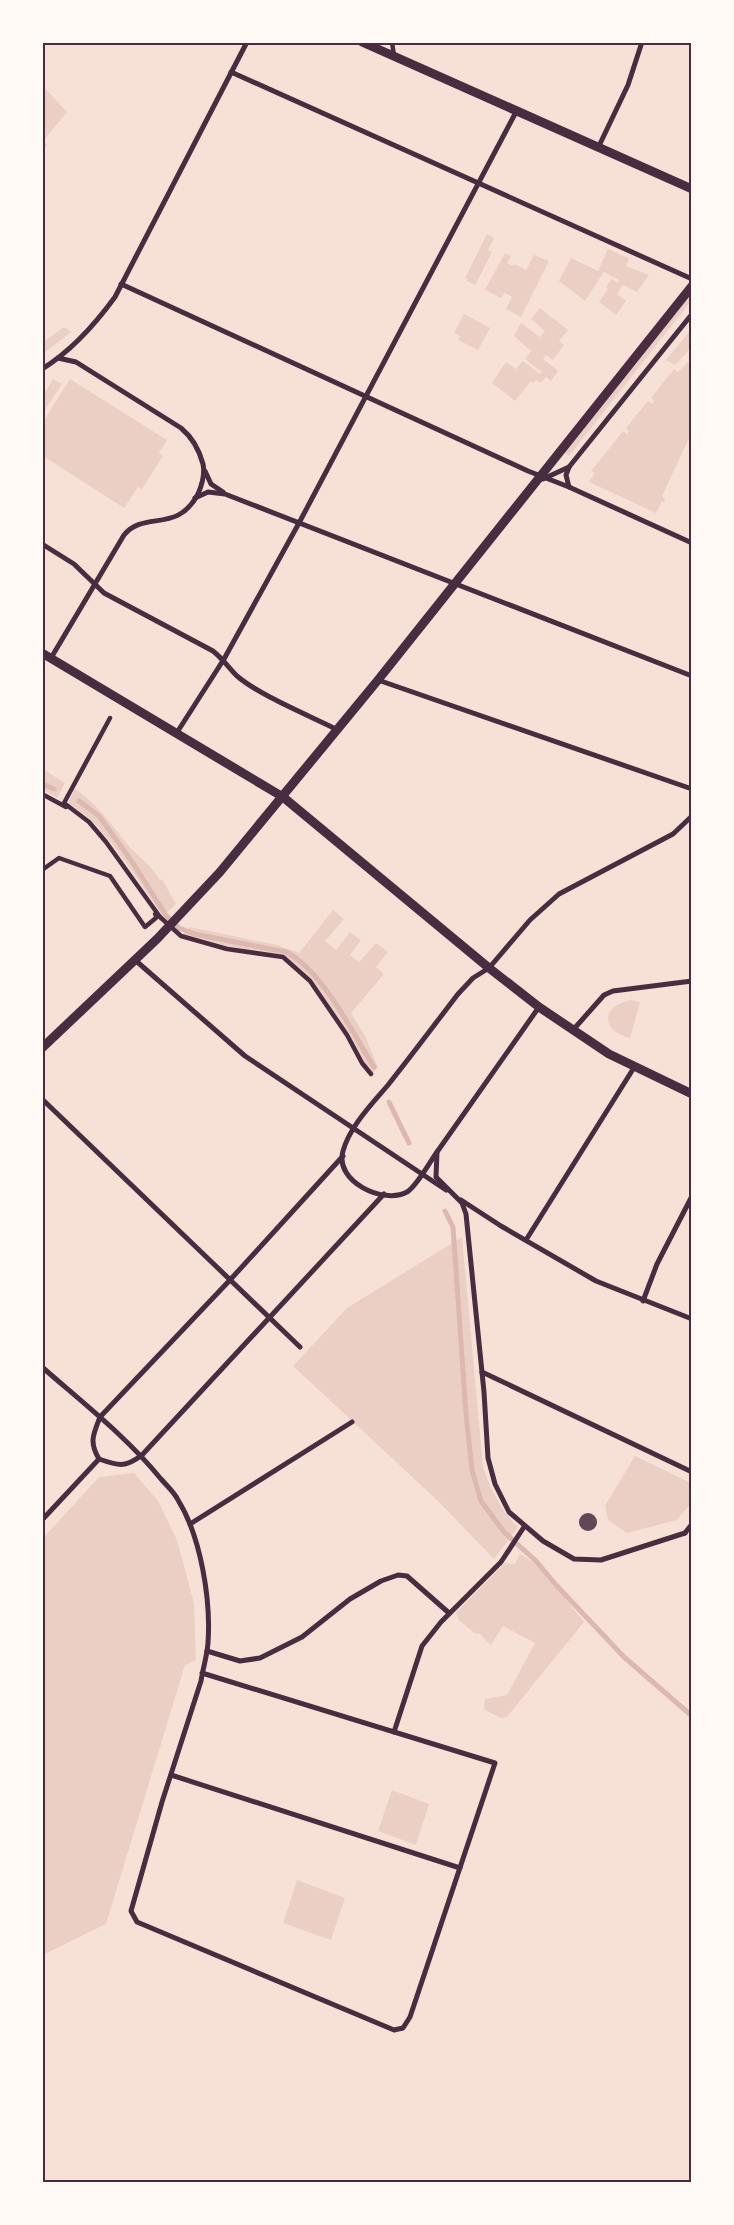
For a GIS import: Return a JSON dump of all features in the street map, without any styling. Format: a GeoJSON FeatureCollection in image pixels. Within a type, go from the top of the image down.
{"type":"FeatureCollection","features":[{"type":"Feature","properties":{"kind":"street"},"geometry":{"type":"LineString","coordinates":[[42,370],[58,358],[105,310],[121,284],[246,42]]}},
{"type":"Feature","properties":{"kind":"street"},"geometry":{"type":"LineString","coordinates":[[362,42],[692,190]]}},
{"type":"Feature","properties":{"kind":"street"},"geometry":{"type":"LineString","coordinates":[[392,42],[394,57]]}},
{"type":"Feature","properties":{"kind":"street"},"geometry":{"type":"LineString","coordinates":[[597,149],[628,85],[642,42]]}},
{"type":"Feature","properties":{"kind":"street"},"geometry":{"type":"LineString","coordinates":[[231,72],[692,279]]}},
{"type":"Feature","properties":{"kind":"street"},"geometry":{"type":"LineString","coordinates":[[176,734],[224,659],[299,523],[516,112]]}},
{"type":"Feature","properties":{"kind":"street"},"geometry":{"type":"LineString","coordinates":[[121,284],[541,478],[569,487],[692,543]]}},
{"type":"Feature","properties":{"kind":"street"},"geometry":{"type":"LineString","coordinates":[[42,1048],[182,915],[283,797],[524,496],[541,478],[692,286]]}},
{"type":"Feature","properties":{"kind":"street"},"geometry":{"type":"LineString","coordinates":[[569,487],[566,475],[569,467],[692,314]]}},
{"type":"Feature","properties":{"kind":"street"},"geometry":{"type":"LineString","coordinates":[[58,358],[72,360],[82,365],[185,431],[199,451],[211,484],[230,496],[692,676]]}},
{"type":"Feature","properties":{"kind":"street"},"geometry":{"type":"LineString","coordinates":[[541,478],[569,467]]}},
{"type":"Feature","properties":{"kind":"street"},"geometry":{"type":"LineString","coordinates":[[204,468],[201,487],[189,507],[173,518],[134,526],[124,535],[47,655],[283,797],[489,968],[539,1007],[609,1054],[692,1094]]}},
{"type":"Feature","properties":{"kind":"street"},"geometry":{"type":"LineString","coordinates":[[195,498],[208,492],[230,496]]}},
{"type":"Feature","properties":{"kind":"street"},"geometry":{"type":"LineString","coordinates":[[42,544],[74,564],[104,592],[185,635],[224,659],[238,676],[263,692],[336,729]]}},
{"type":"Feature","properties":{"kind":"street"},"geometry":{"type":"LineString","coordinates":[[378,680],[692,790]]}},
{"type":"Feature","properties":{"kind":"street"},"geometry":{"type":"LineString","coordinates":[[110,718],[64,803],[89,822],[106,842],[160,917],[181,936],[227,949],[283,957],[310,981],[347,1035],[362,1064],[371,1074]]}},
{"type":"Feature","properties":{"kind":"street"},"geometry":{"type":"LineString","coordinates":[[42,794],[71,809],[86,821],[157,917],[145,927],[110,876],[59,858],[42,870]]}},
{"type":"Feature","properties":{"kind":"street"},"geometry":{"type":"LineString","coordinates":[[539,1007],[408,1192],[396,1196],[384,1194],[365,1188],[352,1180],[344,1167],[343,1156],[347,1140],[458,994],[473,978],[489,968],[530,920],[559,894],[673,834],[688,822],[692,816]]}},
{"type":"Feature","properties":{"kind":"street"},"geometry":{"type":"LineString","coordinates":[[135,960],[245,1056],[453,1194],[596,1281],[692,1319]]}},
{"type":"Feature","properties":{"kind":"street"},"geometry":{"type":"LineString","coordinates":[[573,1030],[604,995],[614,991],[692,980]]}},
{"type":"Feature","properties":{"kind":"street"},"geometry":{"type":"LineString","coordinates":[[526,1240],[635,1066]]}},
{"type":"Feature","properties":{"kind":"street"},"geometry":{"type":"LineString","coordinates":[[42,1099],[300,1347]]}},
{"type":"Feature","properties":{"kind":"street"},"geometry":{"type":"LineString","coordinates":[[437,1152],[436,1177],[462,1203],[466,1214],[482,1372],[488,1458],[495,1484],[509,1512],[524,1527],[543,1541],[574,1559],[601,1560],[684,1533],[692,1534]]}},
{"type":"Feature","properties":{"kind":"street"},"geometry":{"type":"LineString","coordinates":[[343,1156],[230,1280],[100,1417],[93,1436],[93,1448],[99,1460],[116,1466],[130,1464],[142,1455],[384,1194]]}},
{"type":"Feature","properties":{"kind":"street"},"geometry":{"type":"LineString","coordinates":[[643,1301],[657,1264],[692,1196]]}},
{"type":"Feature","properties":{"kind":"street"},"geometry":{"type":"LineString","coordinates":[[42,1367],[142,1455],[178,1499],[190,1524],[202,1567],[209,1624],[202,1673],[170,1775],[131,1911],[137,1922],[394,2030],[403,2028],[410,2017],[495,1763],[202,1673]]}},
{"type":"Feature","properties":{"kind":"street"},"geometry":{"type":"LineString","coordinates":[[482,1372],[692,1472]]}},
{"type":"Feature","properties":{"kind":"street"},"geometry":{"type":"LineString","coordinates":[[190,1524],[352,1422]]}},
{"type":"Feature","properties":{"kind":"street"},"geometry":{"type":"LineString","coordinates":[[42,1520],[99,1460]]}},
{"type":"Feature","properties":{"kind":"street"},"geometry":{"type":"LineString","coordinates":[[684,1533],[692,1524]]}},
{"type":"Feature","properties":{"kind":"street"},"geometry":{"type":"LineString","coordinates":[[394,1732],[422,1646],[449,1613],[501,1562],[524,1527]]}},
{"type":"Feature","properties":{"kind":"street"},"geometry":{"type":"LineString","coordinates":[[206,1651],[240,1661],[260,1658],[302,1637],[350,1599],[381,1581],[398,1575],[407,1576],[449,1613]]}},
{"type":"Feature","properties":{"kind":"street"},"geometry":{"type":"LineString","coordinates":[[170,1775],[460,1868]]}},
{"type":"Feature","properties":{"kind":"shaded area"},"geometry":{"type":"Polygon","coordinates":[[[43,86],[67,112],[43,141],[43,86]]]}},
{"type":"Feature","properties":{"kind":"shaded area"},"geometry":{"type":"Polygon","coordinates":[[[43,141],[47,145],[43,150],[43,141]]]}},
{"type":"Feature","properties":{"kind":"shaded area"},"geometry":{"type":"Polygon","coordinates":[[[487,234],[494,238],[488,250],[492,252],[475,285],[465,278],[487,234]]]}},
{"type":"Feature","properties":{"kind":"shaded area"},"geometry":{"type":"Polygon","coordinates":[[[608,249],[629,258],[626,266],[649,275],[637,292],[623,285],[617,294],[626,301],[616,315],[599,302],[608,289],[606,287],[611,279],[618,283],[619,280],[604,272],[585,301],[559,281],[571,258],[598,271],[608,249]]]}},
{"type":"Feature","properties":{"kind":"shaded area"},"geometry":{"type":"Polygon","coordinates":[[[505,253],[511,256],[507,263],[513,266],[515,264],[526,270],[534,255],[549,261],[521,317],[506,309],[512,297],[505,293],[501,298],[485,290],[505,253]]]}},
{"type":"Feature","properties":{"kind":"shaded area"},"geometry":{"type":"Polygon","coordinates":[[[691,292],[691,301],[569,456],[564,453],[691,292]]]}},
{"type":"Feature","properties":{"kind":"shaded area"},"geometry":{"type":"Polygon","coordinates":[[[540,308],[568,330],[559,341],[564,345],[553,360],[546,355],[543,359],[558,371],[551,381],[546,377],[541,383],[536,380],[533,383],[531,381],[515,401],[492,383],[506,362],[516,369],[523,361],[540,374],[542,372],[525,359],[531,351],[514,336],[521,323],[540,337],[545,331],[531,319],[540,308]]]}},
{"type":"Feature","properties":{"kind":"shaded area"},"geometry":{"type":"Polygon","coordinates":[[[464,314],[490,328],[478,350],[458,340],[460,336],[454,333],[464,314]]]}},
{"type":"Feature","properties":{"kind":"shaded area"},"geometry":{"type":"Polygon","coordinates":[[[64,327],[71,332],[43,354],[43,342],[64,327]]]}},
{"type":"Feature","properties":{"kind":"shaded area"},"geometry":{"type":"Polygon","coordinates":[[[689,332],[691,335],[691,348],[675,365],[666,360],[689,332]]]}},
{"type":"Feature","properties":{"kind":"shaded area"},"geometry":{"type":"Polygon","coordinates":[[[691,359],[691,434],[662,496],[665,498],[664,502],[662,501],[656,513],[589,482],[595,473],[591,471],[623,431],[627,434],[629,431],[626,428],[648,401],[652,404],[654,401],[651,398],[674,369],[678,372],[691,359]]]}},
{"type":"Feature","properties":{"kind":"shaded area"},"geometry":{"type":"Polygon","coordinates":[[[53,379],[62,384],[43,413],[43,395],[53,379]]]}},
{"type":"Feature","properties":{"kind":"shaded area"},"geometry":{"type":"Polygon","coordinates":[[[70,379],[167,440],[159,453],[163,456],[142,489],[138,487],[124,508],[43,456],[43,422],[70,379]]]}},
{"type":"Feature","properties":{"kind":"shaded area"},"geometry":{"type":"Polygon","coordinates":[[[43,769],[65,783],[57,798],[43,790],[43,769]]]}},
{"type":"Feature","properties":{"kind":"shaded area"},"geometry":{"type":"Polygon","coordinates":[[[75,789],[97,807],[126,843],[153,870],[160,881],[162,879],[176,904],[163,916],[107,838],[81,811],[68,803],[75,789]]]}},
{"type":"Feature","properties":{"kind":"shaded area"},"geometry":{"type":"Polygon","coordinates":[[[333,910],[344,919],[325,941],[336,950],[350,932],[361,940],[350,955],[359,962],[376,943],[388,952],[376,967],[384,974],[351,1013],[365,1036],[378,1067],[372,1074],[311,981],[283,958],[225,948],[182,935],[190,927],[277,945],[299,953],[333,910]]]}},
{"type":"Feature","properties":{"kind":"shaded area"},"geometry":{"type":"Polygon","coordinates":[[[630,1000],[640,1002],[630,1038],[620,1035],[614,1030],[609,1025],[608,1019],[609,1013],[613,1008],[620,1003],[630,1000]]]}},
{"type":"Feature","properties":{"kind":"shaded area"},"geometry":{"type":"Polygon","coordinates":[[[462,1237],[483,1467],[497,1499],[518,1527],[494,1559],[438,1501],[293,1366],[347,1308],[462,1237]]]}},
{"type":"Feature","properties":{"kind":"shaded area"},"geometry":{"type":"Polygon","coordinates":[[[635,1456],[691,1483],[691,1503],[677,1520],[627,1533],[608,1520],[605,1506],[635,1456]]]}},
{"type":"Feature","properties":{"kind":"shaded area"},"geometry":{"type":"Polygon","coordinates":[[[134,1473],[158,1501],[177,1540],[194,1603],[196,1660],[185,1665],[106,1924],[43,1955],[43,1538],[99,1477],[134,1473]]]}},
{"type":"Feature","properties":{"kind":"shaded area"},"geometry":{"type":"Polygon","coordinates":[[[520,1554],[540,1566],[584,1622],[507,1717],[502,1718],[484,1710],[485,1699],[507,1695],[535,1643],[503,1626],[491,1645],[480,1634],[474,1633],[458,1619],[456,1613],[505,1563],[515,1564],[520,1554]]]}},
{"type":"Feature","properties":{"kind":"shaded area"},"geometry":{"type":"Polygon","coordinates":[[[392,1790],[429,1804],[416,1845],[378,1831],[392,1790]]]}},
{"type":"Feature","properties":{"kind":"shaded area"},"geometry":{"type":"Polygon","coordinates":[[[297,1880],[345,1898],[331,1940],[283,1923],[297,1880]]]}},
{"type":"Feature","properties":{"kind":"building"},"geometry":{"type":"Polygon","coordinates":[[[588,1513],[594,1516],[597,1522],[594,1528],[588,1531],[582,1528],[579,1522],[582,1516],[588,1513]]]}},
{"type":"Feature","properties":{"kind":"waterway"},"geometry":{"type":"LineString","coordinates":[[42,784],[54,789]]}},
{"type":"Feature","properties":{"kind":"waterway"},"geometry":{"type":"LineString","coordinates":[[79,801],[99,816],[133,863],[165,914],[179,928],[194,934],[286,952],[300,961],[336,1004],[374,1067]]}},
{"type":"Feature","properties":{"kind":"waterway"},"geometry":{"type":"LineString","coordinates":[[389,1102],[409,1143]]}},
{"type":"Feature","properties":{"kind":"waterway"},"geometry":{"type":"LineString","coordinates":[[445,1211],[453,1227],[466,1414],[472,1470],[481,1501],[504,1532],[536,1561],[624,1657],[692,1716]]}}]}
